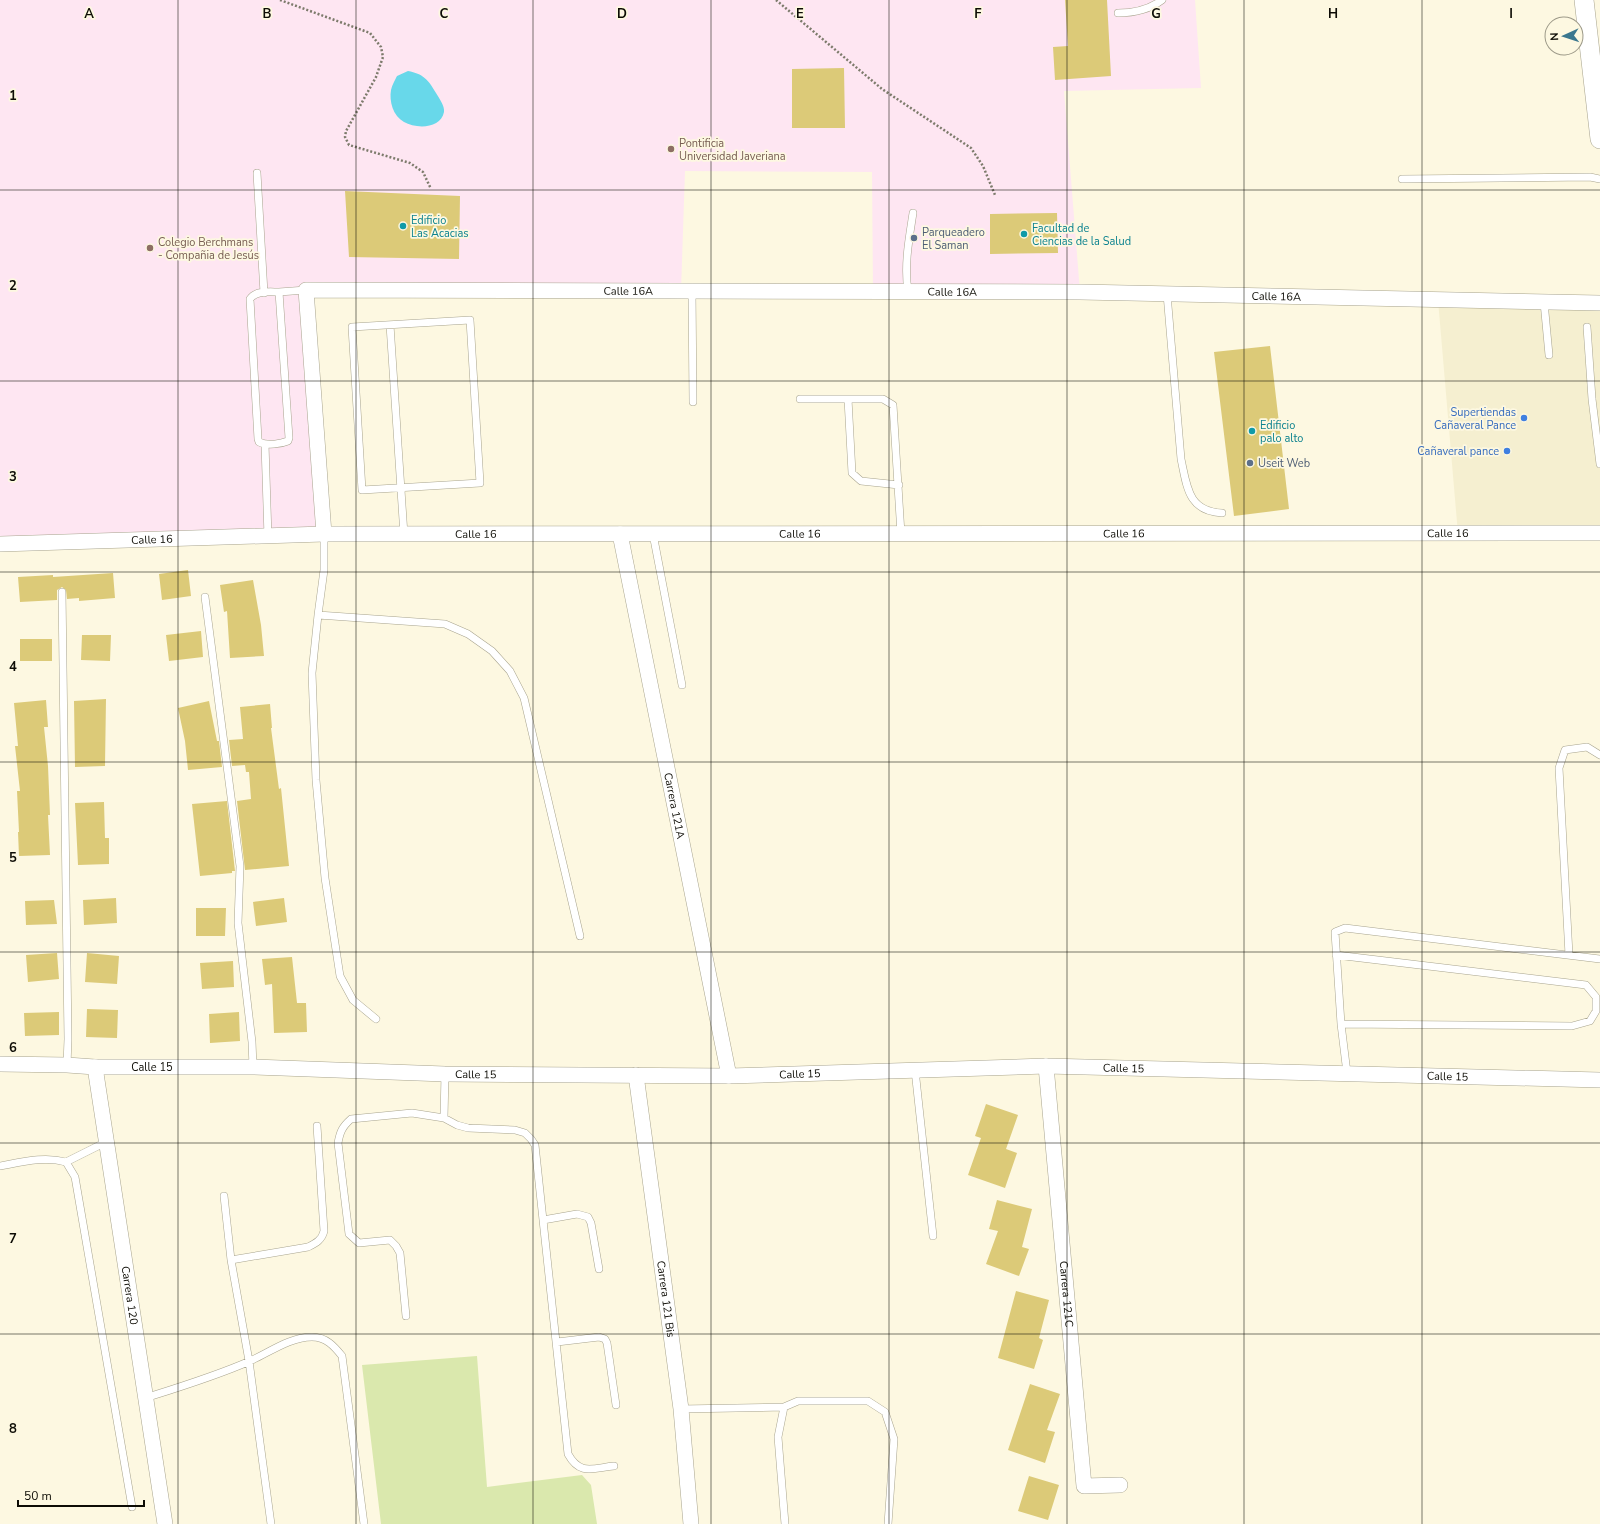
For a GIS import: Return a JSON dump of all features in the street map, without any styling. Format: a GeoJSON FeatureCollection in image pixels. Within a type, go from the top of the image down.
{"type":"FeatureCollection","features":[{"type":"Feature","properties":{"kind":"street"},"geometry":{"type":"LineString","coordinates":[[1584,0],[1594,24],[1600,139]]}},
{"type":"Feature","properties":{"kind":"street"},"geometry":{"type":"LineString","coordinates":[[306,290],[324,534]]}},
{"type":"Feature","properties":{"kind":"street","name":"Calle 16A"},"geometry":{"type":"LineString","coordinates":[[306,290],[908,291],[1167,294],[1600,303]]}},
{"type":"Feature","properties":{"kind":"street","name":"Calle 16"},"geometry":{"type":"LineString","coordinates":[[0,544],[268,537],[324,534],[1600,533]]}},
{"type":"Feature","properties":{"kind":"street","name":"Carrera 121A"},"geometry":{"type":"LineString","coordinates":[[620,534],[729,1076]]}},
{"type":"Feature","properties":{"kind":"street","name":"Calle 15"},"geometry":{"type":"LineString","coordinates":[[0,1064],[95,1067],[254,1067],[445,1074],[729,1076],[1046,1066],[1600,1080]]}},
{"type":"Feature","properties":{"kind":"street","name":"Carrera 121C"},"geometry":{"type":"LineString","coordinates":[[1046,1066],[1084,1486],[1120,1485]]}},
{"type":"Feature","properties":{"kind":"street","name":"Carrera 120"},"geometry":{"type":"LineString","coordinates":[[95,1067],[165,1524]]}},
{"type":"Feature","properties":{"kind":"street","name":"Carrera 121 Bis"},"geometry":{"type":"LineString","coordinates":[[636,1075],[681,1409],[691,1524]]}},
{"type":"Feature","properties":{"kind":"lane"},"geometry":{"type":"LineString","coordinates":[[1118,13],[1134,13],[1157,4],[1162,0]]}},
{"type":"Feature","properties":{"kind":"lane"},"geometry":{"type":"LineString","coordinates":[[257,173],[264,293]]}},
{"type":"Feature","properties":{"kind":"lane"},"geometry":{"type":"LineString","coordinates":[[1402,179],[1590,177],[1600,179]]}},
{"type":"Feature","properties":{"kind":"lane"},"geometry":{"type":"LineString","coordinates":[[908,291],[906,278],[907,253],[913,213]]}},
{"type":"Feature","properties":{"kind":"lane"},"geometry":{"type":"LineString","coordinates":[[280,292],[289,438],[288,441],[265,444],[259,442],[258,439],[250,299],[253,295],[264,293],[306,290]]}},
{"type":"Feature","properties":{"kind":"lane"},"geometry":{"type":"LineString","coordinates":[[692,291],[693,402]]}},
{"type":"Feature","properties":{"kind":"lane"},"geometry":{"type":"LineString","coordinates":[[1167,294],[1181,459],[1186,483],[1193,500],[1202,509],[1222,513]]}},
{"type":"Feature","properties":{"kind":"lane"},"geometry":{"type":"LineString","coordinates":[[1544,302],[1549,355]]}},
{"type":"Feature","properties":{"kind":"lane"},"geometry":{"type":"LineString","coordinates":[[470,320],[480,484],[401,488],[362,490],[352,327],[470,320]]}},
{"type":"Feature","properties":{"kind":"lane"},"geometry":{"type":"LineString","coordinates":[[390,325],[404,534]]}},
{"type":"Feature","properties":{"kind":"lane"},"geometry":{"type":"LineString","coordinates":[[1587,327],[1596,398],[1600,464]]}},
{"type":"Feature","properties":{"kind":"lane"},"geometry":{"type":"LineString","coordinates":[[800,399],[883,398],[893,405],[902,534]]}},
{"type":"Feature","properties":{"kind":"lane"},"geometry":{"type":"LineString","coordinates":[[848,399],[852,473],[861,481],[899,485]]}},
{"type":"Feature","properties":{"kind":"lane"},"geometry":{"type":"LineString","coordinates":[[265,444],[268,537]]}},
{"type":"Feature","properties":{"kind":"lane"},"geometry":{"type":"LineString","coordinates":[[324,534],[324,570],[312,673],[316,780],[325,878],[340,976],[353,1000],[376,1019]]}},
{"type":"Feature","properties":{"kind":"lane"},"geometry":{"type":"LineString","coordinates":[[652,534],[682,685]]}},
{"type":"Feature","properties":{"kind":"lane"},"geometry":{"type":"LineString","coordinates":[[62,592],[68,1038],[67,1065]]}},
{"type":"Feature","properties":{"kind":"lane"},"geometry":{"type":"LineString","coordinates":[[205,597],[240,866],[238,923],[254,1067]]}},
{"type":"Feature","properties":{"kind":"lane"},"geometry":{"type":"LineString","coordinates":[[318,615],[445,624],[468,634],[480,642],[492,651],[510,671],[524,698],[580,936]]}},
{"type":"Feature","properties":{"kind":"lane"},"geometry":{"type":"LineString","coordinates":[[1569,955],[1559,768],[1565,750],[1587,747],[1600,755]]}},
{"type":"Feature","properties":{"kind":"lane"},"geometry":{"type":"LineString","coordinates":[[1347,1073],[1341,1024],[1335,932],[1346,928],[1600,959]]}},
{"type":"Feature","properties":{"kind":"lane"},"geometry":{"type":"LineString","coordinates":[[1336,955],[1586,985],[1596,997],[1596,1011],[1590,1021],[1572,1026],[1341,1024]]}},
{"type":"Feature","properties":{"kind":"lane"},"geometry":{"type":"LineString","coordinates":[[915,1070],[933,1236]]}},
{"type":"Feature","properties":{"kind":"lane"},"geometry":{"type":"LineString","coordinates":[[444,1118],[445,1074]]}},
{"type":"Feature","properties":{"kind":"lane"},"geometry":{"type":"LineString","coordinates":[[406,1316],[400,1253],[396,1246],[390,1240],[359,1243],[348,1234],[338,1143],[341,1130],[351,1120],[412,1113],[444,1118],[457,1125],[468,1128],[515,1130],[525,1133],[535,1145],[568,1454],[573,1463],[582,1469],[614,1466]]}},
{"type":"Feature","properties":{"kind":"lane"},"geometry":{"type":"LineString","coordinates":[[231,1260],[308,1247],[318,1242],[323,1237],[324,1231],[317,1126]]}},
{"type":"Feature","properties":{"kind":"lane"},"geometry":{"type":"LineString","coordinates":[[0,1166],[45,1158],[66,1162],[106,1142]]}},
{"type":"Feature","properties":{"kind":"lane"},"geometry":{"type":"LineString","coordinates":[[66,1162],[75,1177],[132,1507]]}},
{"type":"Feature","properties":{"kind":"lane"},"geometry":{"type":"LineString","coordinates":[[224,1196],[231,1260],[249,1361],[272,1524]]}},
{"type":"Feature","properties":{"kind":"lane"},"geometry":{"type":"LineString","coordinates":[[543,1220],[577,1214],[588,1217],[591,1223],[599,1269]]}},
{"type":"Feature","properties":{"kind":"lane"},"geometry":{"type":"LineString","coordinates":[[145,1398],[174,1389],[249,1361],[297,1339],[313,1337],[326,1340],[335,1347],[342,1356],[364,1524]]}},
{"type":"Feature","properties":{"kind":"lane"},"geometry":{"type":"LineString","coordinates":[[557,1342],[599,1337],[605,1339],[607,1343],[616,1405]]}},
{"type":"Feature","properties":{"kind":"lane"},"geometry":{"type":"LineString","coordinates":[[681,1409],[784,1407],[798,1401],[868,1401],[885,1412],[894,1440],[888,1524]]}},
{"type":"Feature","properties":{"kind":"lane"},"geometry":{"type":"LineString","coordinates":[[784,1407],[778,1437],[785,1524]]}},
{"type":"Feature","properties":{"kind":"path"},"geometry":{"type":"LineString","coordinates":[[280,0],[370,33],[380,47],[383,57],[376,78],[344,137],[349,145],[410,163],[423,172],[431,188]]}},
{"type":"Feature","properties":{"kind":"path"},"geometry":{"type":"LineString","coordinates":[[776,0],[882,89],[971,148],[983,166],[995,195]]}},
{"type":"Feature","properties":{"kind":"shaded area","name":"Pontificia Universidad Javeriana"},"geometry":{"type":"Polygon","coordinates":[[[0,0],[1195,0],[1201,88],[1064,91],[1080,292],[873,291],[872,172],[685,171],[681,291],[306,290],[324,534],[0,544],[0,0]]]}},
{"type":"Feature","properties":{"kind":"shaded area","name":"Supertiendas Cañaveral Pance"},"geometry":{"type":"Polygon","coordinates":[[[1438,300],[1600,303],[1600,533],[1458,534],[1438,300]]]}},
{"type":"Feature","properties":{"kind":"green space"},"geometry":{"type":"Polygon","coordinates":[[[477,1356],[487,1487],[582,1475],[591,1485],[597,1524],[381,1524],[362,1365],[477,1356]]]}},
{"type":"Feature","properties":{"kind":"water"},"geometry":{"type":"Polygon","coordinates":[[[408,71],[425,78],[443,105],[444,112],[442,118],[438,122],[427,126],[415,126],[404,122],[397,116],[391,103],[391,88],[397,76],[408,71]]]}},
{"type":"Feature","properties":{"kind":"building"},"geometry":{"type":"Polygon","coordinates":[[[1065,0],[1107,0],[1111,76],[1055,80],[1053,47],[1068,46],[1065,0]]]}},
{"type":"Feature","properties":{"kind":"building"},"geometry":{"type":"Polygon","coordinates":[[[844,68],[845,128],[792,128],[792,69],[844,68]]]}},
{"type":"Feature","properties":{"kind":"building","name":"Edificio Las Acacias"},"geometry":{"type":"Polygon","coordinates":[[[345,191],[460,196],[459,259],[349,257],[345,191]]]}},
{"type":"Feature","properties":{"kind":"building","name":"Facultad de Ciencias de la Salud"},"geometry":{"type":"Polygon","coordinates":[[[1057,213],[1058,253],[990,254],[990,214],[1057,213]]]}},
{"type":"Feature","properties":{"kind":"building","name":"Edificio palo alto"},"geometry":{"type":"Polygon","coordinates":[[[1270,346],[1289,509],[1234,516],[1214,352],[1270,346]]]}},
{"type":"Feature","properties":{"kind":"building"},"geometry":{"type":"Polygon","coordinates":[[[188,570],[191,596],[162,600],[159,574],[188,570]]]}},
{"type":"Feature","properties":{"kind":"building"},"geometry":{"type":"Polygon","coordinates":[[[113,573],[115,598],[79,601],[79,598],[67,599],[66,590],[62,587],[57,590],[57,600],[20,602],[18,577],[53,575],[53,577],[113,573]]]}},
{"type":"Feature","properties":{"kind":"building"},"geometry":{"type":"Polygon","coordinates":[[[253,580],[261,625],[264,656],[230,658],[227,611],[224,612],[220,585],[253,580]]]}},
{"type":"Feature","properties":{"kind":"building"},"geometry":{"type":"Polygon","coordinates":[[[201,631],[203,657],[169,661],[166,635],[201,631]]]}},
{"type":"Feature","properties":{"kind":"building"},"geometry":{"type":"Polygon","coordinates":[[[82,635],[111,635],[110,661],[81,660],[82,635]]]}},
{"type":"Feature","properties":{"kind":"building"},"geometry":{"type":"Polygon","coordinates":[[[20,639],[52,639],[52,661],[20,661],[20,639]]]}},
{"type":"Feature","properties":{"kind":"building"},"geometry":{"type":"Polygon","coordinates":[[[106,699],[105,766],[75,767],[74,701],[106,699]]]}},
{"type":"Feature","properties":{"kind":"building"},"geometry":{"type":"Polygon","coordinates":[[[46,700],[48,727],[44,727],[48,766],[50,855],[19,856],[17,791],[20,791],[15,746],[18,746],[14,703],[46,700]]]}},
{"type":"Feature","properties":{"kind":"building"},"geometry":{"type":"Polygon","coordinates":[[[209,701],[217,741],[219,741],[222,767],[188,770],[185,741],[178,708],[209,701]]]}},
{"type":"Feature","properties":{"kind":"building"},"geometry":{"type":"Polygon","coordinates":[[[270,704],[271,728],[279,789],[281,788],[289,866],[245,870],[237,801],[251,799],[249,772],[246,772],[245,765],[232,766],[229,740],[243,739],[240,707],[270,704]]]}},
{"type":"Feature","properties":{"kind":"building"},"geometry":{"type":"Polygon","coordinates":[[[227,801],[235,871],[232,871],[232,873],[200,876],[192,804],[227,801]]]}},
{"type":"Feature","properties":{"kind":"building"},"geometry":{"type":"Polygon","coordinates":[[[104,802],[105,838],[109,838],[109,864],[78,865],[75,803],[104,802]]]}},
{"type":"Feature","properties":{"kind":"building"},"geometry":{"type":"Polygon","coordinates":[[[116,898],[117,923],[84,925],[83,900],[116,898]]]}},
{"type":"Feature","properties":{"kind":"building"},"geometry":{"type":"Polygon","coordinates":[[[284,898],[287,922],[256,926],[253,902],[284,898]]]}},
{"type":"Feature","properties":{"kind":"building"},"geometry":{"type":"Polygon","coordinates":[[[54,900],[57,924],[26,925],[25,901],[54,900]]]}},
{"type":"Feature","properties":{"kind":"building"},"geometry":{"type":"Polygon","coordinates":[[[196,908],[226,908],[225,936],[196,936],[196,908]]]}},
{"type":"Feature","properties":{"kind":"building"},"geometry":{"type":"Polygon","coordinates":[[[57,953],[59,979],[28,982],[26,955],[57,953]]]}},
{"type":"Feature","properties":{"kind":"building"},"geometry":{"type":"Polygon","coordinates":[[[87,953],[119,956],[117,984],[85,982],[87,953]]]}},
{"type":"Feature","properties":{"kind":"building"},"geometry":{"type":"Polygon","coordinates":[[[292,957],[297,1003],[306,1003],[307,1032],[274,1033],[272,984],[265,985],[262,959],[292,957]]]}},
{"type":"Feature","properties":{"kind":"building"},"geometry":{"type":"Polygon","coordinates":[[[233,961],[234,987],[202,989],[200,963],[233,961]]]}},
{"type":"Feature","properties":{"kind":"building"},"geometry":{"type":"Polygon","coordinates":[[[87,1009],[118,1010],[117,1038],[86,1037],[87,1009]]]}},
{"type":"Feature","properties":{"kind":"building"},"geometry":{"type":"Polygon","coordinates":[[[59,1012],[59,1035],[25,1036],[24,1013],[59,1012]]]}},
{"type":"Feature","properties":{"kind":"building"},"geometry":{"type":"Polygon","coordinates":[[[239,1012],[240,1041],[210,1043],[209,1014],[239,1012]]]}},
{"type":"Feature","properties":{"kind":"building"},"geometry":{"type":"Polygon","coordinates":[[[986,1104],[1018,1115],[1006,1149],[1017,1153],[1005,1188],[968,1175],[981,1138],[975,1136],[986,1104]]]}},
{"type":"Feature","properties":{"kind":"building"},"geometry":{"type":"Polygon","coordinates":[[[997,1200],[1032,1209],[1022,1247],[1029,1249],[1019,1276],[986,1264],[998,1231],[989,1229],[997,1200]]]}},
{"type":"Feature","properties":{"kind":"building"},"geometry":{"type":"Polygon","coordinates":[[[1016,1291],[1049,1300],[1039,1338],[1043,1340],[1034,1369],[998,1358],[1016,1291]]]}},
{"type":"Feature","properties":{"kind":"building"},"geometry":{"type":"Polygon","coordinates":[[[1030,1384],[1060,1394],[1047,1430],[1055,1432],[1045,1463],[1008,1450],[1030,1384]]]}},
{"type":"Feature","properties":{"kind":"building"},"geometry":{"type":"Polygon","coordinates":[[[1029,1476],[1059,1485],[1048,1520],[1018,1511],[1029,1476]]]}},
{"type":"Feature","properties":{"kind":"place","name":"Pontificia Universidad Javeriana"},"geometry":{"type":"Point","coordinates":[671,149]}},
{"type":"Feature","properties":{"kind":"place","name":"Edificio Las Acacias"},"geometry":{"type":"Point","coordinates":[403,226]}},
{"type":"Feature","properties":{"kind":"place","name":"Facultad de Ciencias de la Salud"},"geometry":{"type":"Point","coordinates":[1024,234]}},
{"type":"Feature","properties":{"kind":"place","name":"Parqueadero El Saman"},"geometry":{"type":"Point","coordinates":[914,238]}},
{"type":"Feature","properties":{"kind":"place","name":"Colegio Berchmans - Compañia de Jesús"},"geometry":{"type":"Point","coordinates":[150,248]}},
{"type":"Feature","properties":{"kind":"place","name":"Supertiendas Cañaveral Pance"},"geometry":{"type":"Point","coordinates":[1524,418]}},
{"type":"Feature","properties":{"kind":"place","name":"Edificio palo alto"},"geometry":{"type":"Point","coordinates":[1252,431]}},
{"type":"Feature","properties":{"kind":"place","name":"Cañaveral pance"},"geometry":{"type":"Point","coordinates":[1507,451]}},
{"type":"Feature","properties":{"kind":"place","name":"Useit Web"},"geometry":{"type":"Point","coordinates":[1250,463]}}]}
